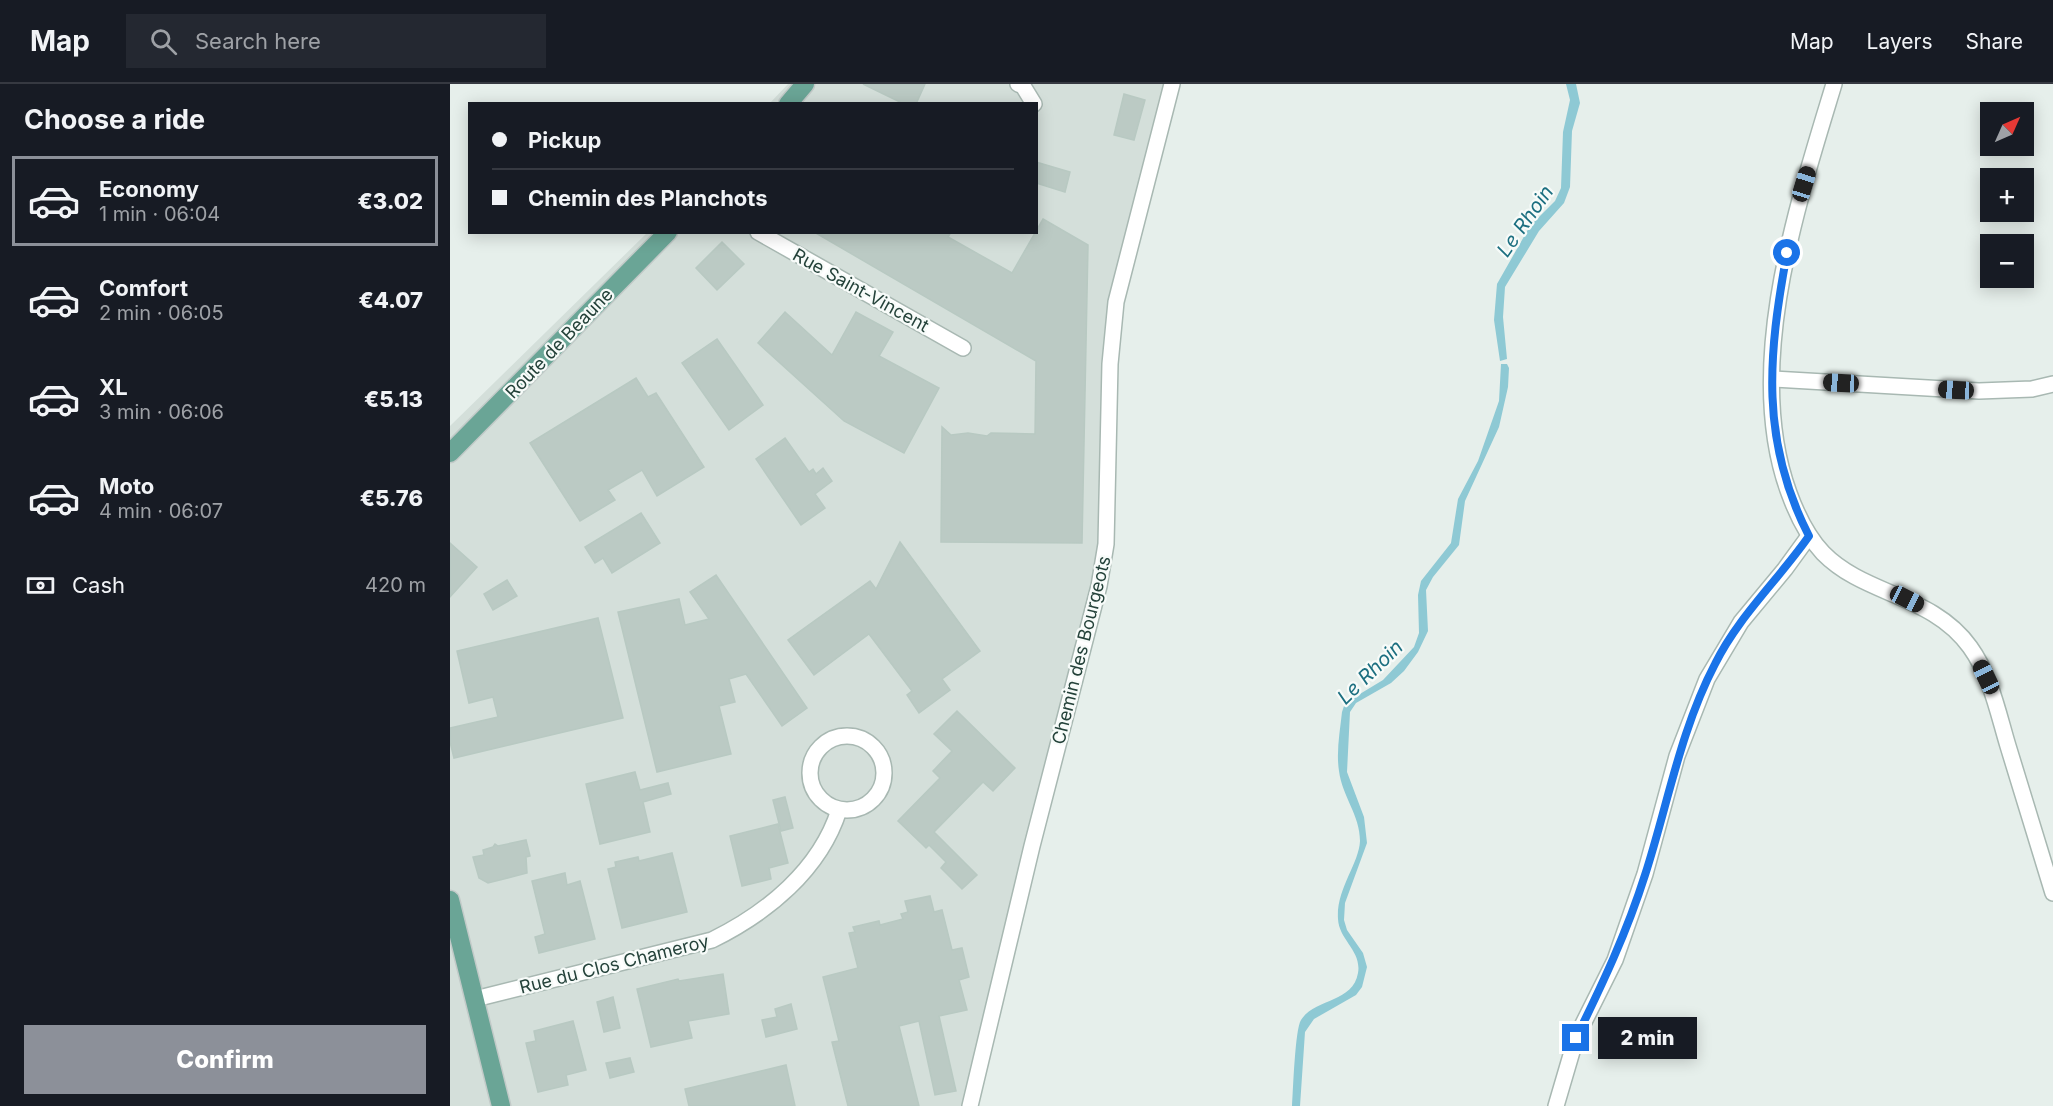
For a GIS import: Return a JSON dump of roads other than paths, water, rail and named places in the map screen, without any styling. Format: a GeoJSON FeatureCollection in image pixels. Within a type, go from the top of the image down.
{"type":"FeatureCollection","features":[{"type":"Feature","properties":{"kind":"main road"},"geometry":{"type":"LineString","coordinates":[[790,102],[805,84]]}},
{"type":"Feature","properties":{"kind":"main road","name":"Route de Beaune"},"geometry":{"type":"LineString","coordinates":[[450,453],[666,234]]}},
{"type":"Feature","properties":{"kind":"main road"},"geometry":{"type":"LineString","coordinates":[[450,900],[501,1106]]}},
{"type":"Feature","properties":{"kind":"street"},"geometry":{"type":"LineString","coordinates":[[1018,84],[1023,86],[1033,102]]}},
{"type":"Feature","properties":{"kind":"street","name":"Chemin des Bourgeots"},"geometry":{"type":"LineString","coordinates":[[970,1106],[1032,846],[1099,586],[1106,544],[1113,323],[1125,263],[1172,84]]}},
{"type":"Feature","properties":{"kind":"street"},"geometry":{"type":"LineString","coordinates":[[1834,84],[1790,236],[1775,334],[1772,413],[1779,459],[1796,511],[1809,536],[1834,563],[1848,573],[1935,614],[1949,624],[1971,648],[1992,692],[2053,893]]}},
{"type":"Feature","properties":{"kind":"street","name":"Rue Saint-Vincent"},"geometry":{"type":"LineString","coordinates":[[762,234],[963,348]]}},
{"type":"Feature","properties":{"kind":"street"},"geometry":{"type":"LineString","coordinates":[[1772,379],[1979,391],[2032,389],[2053,384]]}},
{"type":"Feature","properties":{"kind":"street"},"geometry":{"type":"LineString","coordinates":[[1556,1106],[1576,1038],[1614,960],[1642,885],[1682,741],[1707,679],[1741,622],[1809,536]]}},
{"type":"Feature","properties":{"kind":"street"},"geometry":{"type":"LineString","coordinates":[[838,737],[855,737],[864,740],[878,751],[884,768],[883,786],[879,794],[865,806],[857,810],[839,810],[823,802],[817,795],[810,769],[816,753],[829,740],[838,737]]}},
{"type":"Feature","properties":{"kind":"street","name":"Rue du Clos Chameroy"},"geometry":{"type":"LineString","coordinates":[[474,999],[712,940],[742,926],[768,907],[812,863],[826,841],[839,810]]}},
{"type":"Feature","properties":{"kind":"water"},"geometry":{"type":"Polygon","coordinates":[[[1566,84],[1576,84],[1580,103],[1572,131],[1570,187],[1564,203],[1539,231],[1505,287],[1503,317],[1507,359],[1500,361],[1494,320],[1497,284],[1530,226],[1555,201],[1561,188],[1563,132],[1570,100],[1566,84]]]}},
{"type":"Feature","properties":{"kind":"water"},"geometry":{"type":"Polygon","coordinates":[[[1501,364],[1507,364],[1509,368],[1508,387],[1499,427],[1465,501],[1459,545],[1433,577],[1426,590],[1428,631],[1418,652],[1404,671],[1391,683],[1356,703],[1350,712],[1347,772],[1364,817],[1367,843],[1345,903],[1344,920],[1347,930],[1363,953],[1367,967],[1362,987],[1356,995],[1314,1019],[1305,1032],[1300,1106],[1292,1106],[1296,1047],[1301,1020],[1315,1008],[1349,990],[1355,983],[1358,973],[1357,958],[1342,933],[1338,919],[1340,897],[1356,859],[1360,841],[1357,823],[1341,780],[1338,764],[1342,712],[1345,703],[1383,680],[1414,647],[1419,633],[1418,595],[1421,581],[1451,543],[1458,499],[1478,461],[1499,401],[1501,364]]]}},
{"type":"Feature","properties":{"kind":"water label","name":"Le Rhoin"},"geometry":{"type":"Point","coordinates":[1525,221]}},
{"type":"Feature","properties":{"kind":"water label","name":"Le Rhoin"},"geometry":{"type":"Point","coordinates":[1370,672]}}]}
